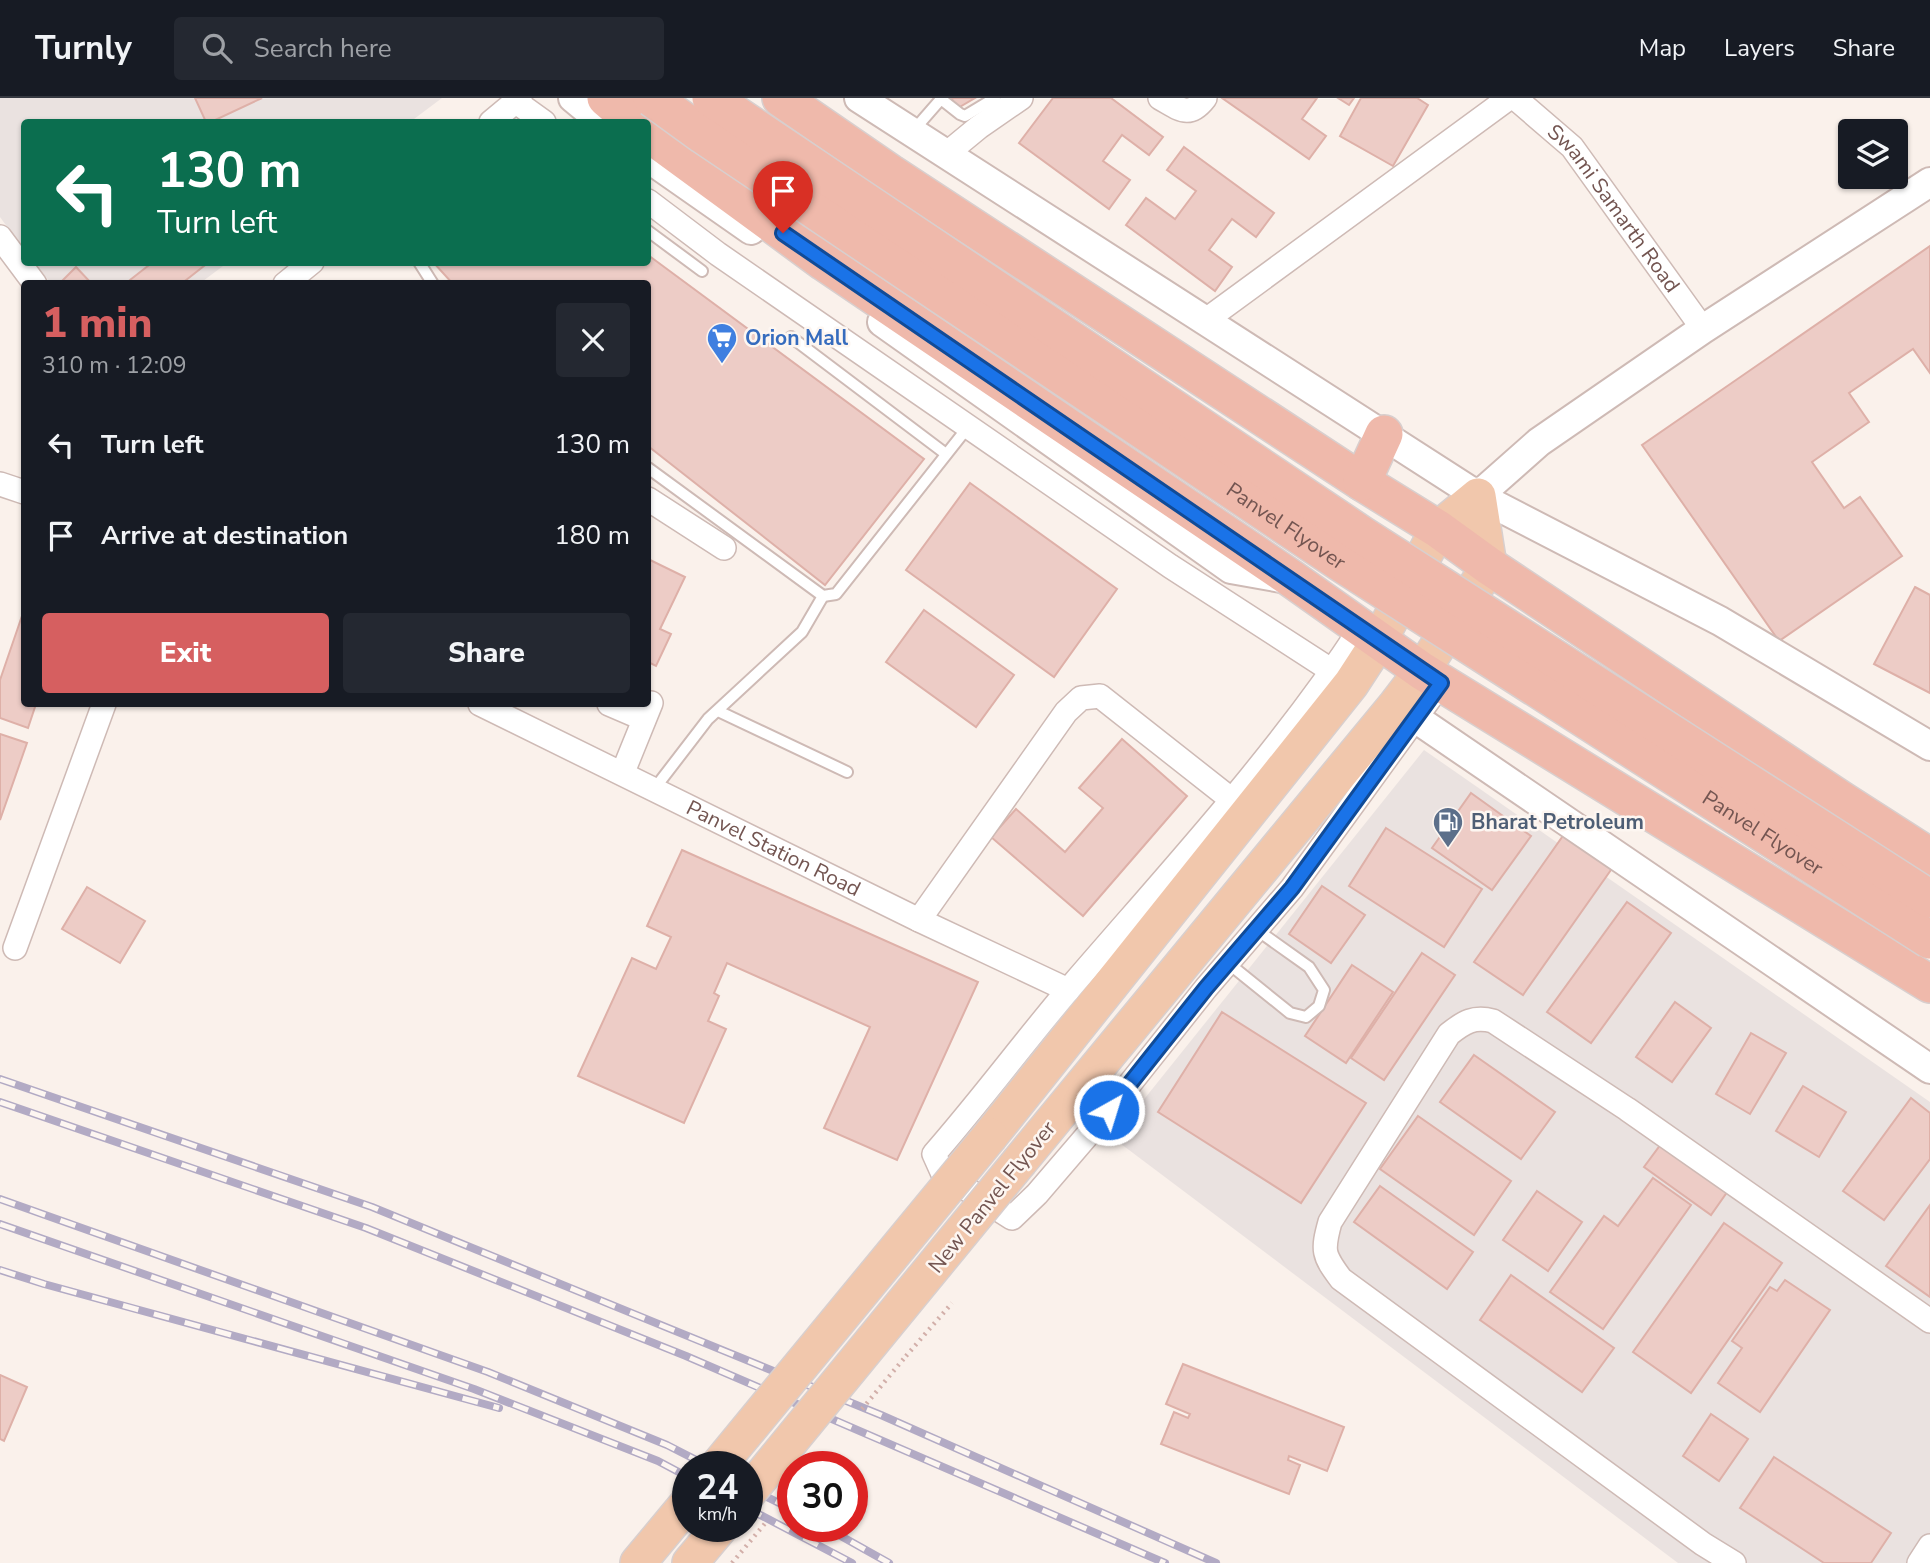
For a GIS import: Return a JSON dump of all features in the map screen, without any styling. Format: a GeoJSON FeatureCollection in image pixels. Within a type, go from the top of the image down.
{"type":"FeatureCollection","features":[{"type":"Feature","properties":{"kind":"highway"},"geometry":{"type":"LineString","coordinates":[[606,98],[630,119]]}},
{"type":"Feature","properties":{"kind":"highway","name":"Panvel Flyover"},"geometry":{"type":"LineString","coordinates":[[652,98],[703,135],[1341,562],[1930,940]]}},
{"type":"Feature","properties":{"kind":"highway","name":"Panvel Flyover"},"geometry":{"type":"LineString","coordinates":[[711,98],[1362,535],[1930,899]]}},
{"type":"Feature","properties":{"kind":"highway"},"geometry":{"type":"LineString","coordinates":[[781,98],[890,173],[1438,529],[1841,800],[1930,856]]}},
{"type":"Feature","properties":{"kind":"highway"},"geometry":{"type":"LineString","coordinates":[[651,135],[824,262],[1292,579],[1431,677],[1930,985]]}},
{"type":"Feature","properties":{"kind":"highway"},"geometry":{"type":"LineString","coordinates":[[1362,482],[1384,434]]}},
{"type":"Feature","properties":{"kind":"main road"},"geometry":{"type":"LineString","coordinates":[[1438,529],[1478,496]]}},
{"type":"Feature","properties":{"kind":"main road"},"geometry":{"type":"LineString","coordinates":[[1478,496],[1489,565]]}},
{"type":"Feature","properties":{"kind":"main road","name":"New Panvel Flyover"},"geometry":{"type":"LineString","coordinates":[[730,1451],[990,1136],[1342,677],[1438,529]]}},
{"type":"Feature","properties":{"kind":"main road","name":"New Panvel Flyover"},"geometry":{"type":"LineString","coordinates":[[763,1499],[1020,1161],[1406,711],[1431,677],[1489,565]]}},
{"type":"Feature","properties":{"kind":"main road"},"geometry":{"type":"LineString","coordinates":[[638,1563],[672,1522]]}},
{"type":"Feature","properties":{"kind":"main road"},"geometry":{"type":"LineString","coordinates":[[690,1563],[707,1542]]}},
{"type":"Feature","properties":{"kind":"street"},"geometry":{"type":"LineString","coordinates":[[573,98],[598,119]]}},
{"type":"Feature","properties":{"kind":"street"},"geometry":{"type":"LineString","coordinates":[[859,98],[1478,496],[1720,621],[1930,746]]}},
{"type":"Feature","properties":{"kind":"street"},"geometry":{"type":"LineString","coordinates":[[945,155],[1021,98]]}},
{"type":"Feature","properties":{"kind":"street"},"geometry":{"type":"LineString","coordinates":[[1160,98],[1180,110],[1190,111],[1197,109],[1206,98]]}},
{"type":"Feature","properties":{"kind":"street"},"geometry":{"type":"LineString","coordinates":[[1206,320],[1509,98]]}},
{"type":"Feature","properties":{"kind":"street","name":"Swami Samarth Road"},"geometry":{"type":"LineString","coordinates":[[1515,98],[1572,147],[1703,329]]}},
{"type":"Feature","properties":{"kind":"street"},"geometry":{"type":"LineString","coordinates":[[495,119],[518,100],[540,119]]}},
{"type":"Feature","properties":{"kind":"street"},"geometry":{"type":"LineString","coordinates":[[651,160],[1231,569],[1292,579]]}},
{"type":"Feature","properties":{"kind":"street"},"geometry":{"type":"LineString","coordinates":[[1478,496],[1539,442],[1703,329],[1930,182]]}},
{"type":"Feature","properties":{"kind":"street"},"geometry":{"type":"LineString","coordinates":[[651,203],[718,254],[1170,566],[1342,677],[1068,990],[934,1154],[943,1174],[1012,1218],[1037,1194],[1292,888],[1406,711],[1930,1069]]}},
{"type":"Feature","properties":{"kind":"street"},"geometry":{"type":"LineString","coordinates":[[0,237],[21,265]]}},
{"type":"Feature","properties":{"kind":"street"},"geometry":{"type":"LineString","coordinates":[[290,280],[307,266]]}},
{"type":"Feature","properties":{"kind":"street"},"geometry":{"type":"LineString","coordinates":[[0,484],[21,491]]}},
{"type":"Feature","properties":{"kind":"street"},"geometry":{"type":"LineString","coordinates":[[651,501],[724,548]]}},
{"type":"Feature","properties":{"kind":"street"},"geometry":{"type":"LineString","coordinates":[[919,920],[1066,712],[1081,698],[1100,696],[1232,800]]}},
{"type":"Feature","properties":{"kind":"street"},"geometry":{"type":"LineString","coordinates":[[15,948],[103,707]]}},
{"type":"Feature","properties":{"kind":"street","name":"Panvel Station Road"},"geometry":{"type":"LineString","coordinates":[[486,707],[919,920],[1068,990]]}},
{"type":"Feature","properties":{"kind":"street"},"geometry":{"type":"LineString","coordinates":[[623,772],[647,711],[625,707]]}},
{"type":"Feature","properties":{"kind":"street"},"geometry":{"type":"LineString","coordinates":[[1734,1563],[1692,1536],[1341,1279],[1329,1263],[1324,1245],[1330,1222],[1449,1034],[1465,1021],[1480,1017],[1493,1021],[1628,1109],[1930,1321]]}},
{"type":"Feature","properties":{"kind":"street"},"geometry":{"type":"LineString","coordinates":[[1919,1563],[1930,1546]]}},
{"type":"Feature","properties":{"kind":"lane"},"geometry":{"type":"LineString","coordinates":[[911,133],[941,99],[965,116],[995,98]]}},
{"type":"Feature","properties":{"kind":"lane"},"geometry":{"type":"LineString","coordinates":[[651,234],[702,271]]}},
{"type":"Feature","properties":{"kind":"lane"},"geometry":{"type":"LineString","coordinates":[[791,337],[946,454]]}},
{"type":"Feature","properties":{"kind":"lane"},"geometry":{"type":"LineString","coordinates":[[651,470],[823,596],[836,594],[968,427]]}},
{"type":"Feature","properties":{"kind":"lane"},"geometry":{"type":"LineString","coordinates":[[655,788],[708,719],[802,632],[823,596]]}},
{"type":"Feature","properties":{"kind":"lane"},"geometry":{"type":"LineString","coordinates":[[718,711],[847,772]]}},
{"type":"Feature","properties":{"kind":"lane"},"geometry":{"type":"LineString","coordinates":[[1228,963],[1290,1013],[1306,1017],[1319,1006],[1324,990],[1309,967],[1257,930]]}},
{"type":"Feature","properties":{"kind":"path"},"geometry":{"type":"LineString","coordinates":[[906,1356],[952,1303]]}},
{"type":"Feature","properties":{"kind":"path"},"geometry":{"type":"LineString","coordinates":[[732,1563],[742,1542]]}},
{"type":"Feature","properties":{"kind":"shaded area"},"geometry":{"type":"Polygon","coordinates":[[[0,98],[442,98],[414,119],[21,119],[21,246],[0,217],[0,98]]]}},
{"type":"Feature","properties":{"kind":"shaded area"},"geometry":{"type":"Polygon","coordinates":[[[37,266],[223,266],[204,280],[48,280],[37,266]]]}},
{"type":"Feature","properties":{"kind":"shaded area"},"geometry":{"type":"Polygon","coordinates":[[[1424,750],[1930,1102],[1930,1563],[1678,1563],[1113,1138],[1424,750]]]}},
{"type":"Feature","properties":{"kind":"building"},"geometry":{"type":"Polygon","coordinates":[[[195,98],[262,98],[217,119],[205,119],[195,98]]]}},
{"type":"Feature","properties":{"kind":"building"},"geometry":{"type":"Polygon","coordinates":[[[951,98],[975,98],[958,108],[951,98]]]}},
{"type":"Feature","properties":{"kind":"building"},"geometry":{"type":"Polygon","coordinates":[[[1053,98],[1111,98],[1163,137],[1149,155],[1122,135],[1103,161],[1130,180],[1109,209],[1019,143],[1053,98]]]}},
{"type":"Feature","properties":{"kind":"building"},"geometry":{"type":"Polygon","coordinates":[[[1222,98],[1317,98],[1302,119],[1326,136],[1309,159],[1222,98]]]}},
{"type":"Feature","properties":{"kind":"building"},"geometry":{"type":"Polygon","coordinates":[[[1338,98],[1354,98],[1349,105],[1338,98]]]}},
{"type":"Feature","properties":{"kind":"building"},"geometry":{"type":"Polygon","coordinates":[[[1361,98],[1417,98],[1428,105],[1393,166],[1340,136],[1361,98]]]}},
{"type":"Feature","properties":{"kind":"building"},"geometry":{"type":"Polygon","coordinates":[[[1184,147],[1274,213],[1256,237],[1232,219],[1209,250],[1232,267],[1215,291],[1126,225],[1146,198],[1175,219],[1196,191],[1167,170],[1184,147]]]}},
{"type":"Feature","properties":{"kind":"building"},"geometry":{"type":"Polygon","coordinates":[[[1930,246],[1930,373],[1913,349],[1849,393],[1869,422],[1812,462],[1844,508],[1860,497],[1902,556],[1779,641],[1642,445],[1930,246]]]}},
{"type":"Feature","properties":{"kind":"building","name":"Orion Mall"},"geometry":{"type":"Polygon","coordinates":[[[651,257],[924,459],[825,585],[651,448],[651,280],[449,280],[437,266],[651,266],[651,257]]]}},
{"type":"Feature","properties":{"kind":"building"},"geometry":{"type":"Polygon","coordinates":[[[148,266],[204,266],[186,280],[130,280],[148,266]]]}},
{"type":"Feature","properties":{"kind":"building"},"geometry":{"type":"Polygon","coordinates":[[[76,267],[88,280],[63,280],[76,267]]]}},
{"type":"Feature","properties":{"kind":"building"},"geometry":{"type":"Polygon","coordinates":[[[970,483],[1117,589],[1054,677],[906,570],[970,483]]]}},
{"type":"Feature","properties":{"kind":"building"},"geometry":{"type":"Polygon","coordinates":[[[651,560],[685,577],[660,629],[671,634],[656,666],[651,664],[651,560]]]}},
{"type":"Feature","properties":{"kind":"building"},"geometry":{"type":"Polygon","coordinates":[[[1915,587],[1930,595],[1930,693],[1874,664],[1915,587]]]}},
{"type":"Feature","properties":{"kind":"building"},"geometry":{"type":"Polygon","coordinates":[[[924,610],[1014,675],[976,727],[886,662],[924,610]]]}},
{"type":"Feature","properties":{"kind":"building"},"geometry":{"type":"Polygon","coordinates":[[[21,619],[21,707],[35,707],[28,728],[0,718],[0,680],[21,619]]]}},
{"type":"Feature","properties":{"kind":"building"},"geometry":{"type":"Polygon","coordinates":[[[0,734],[27,743],[0,820],[0,734]]]}},
{"type":"Feature","properties":{"kind":"building"},"geometry":{"type":"Polygon","coordinates":[[[1122,739],[1187,796],[1083,916],[991,837],[1016,809],[1065,852],[1103,808],[1079,788],[1122,739]]]}},
{"type":"Feature","properties":{"kind":"building"},"geometry":{"type":"Polygon","coordinates":[[[1471,793],[1531,836],[1492,890],[1432,848],[1471,793]]]}},
{"type":"Feature","properties":{"kind":"building"},"geometry":{"type":"Polygon","coordinates":[[[1386,828],[1482,889],[1444,947],[1349,886],[1386,828]]]}},
{"type":"Feature","properties":{"kind":"building"},"geometry":{"type":"Polygon","coordinates":[[[1565,833],[1613,867],[1523,995],[1474,962],[1565,833]]]}},
{"type":"Feature","properties":{"kind":"building"},"geometry":{"type":"Polygon","coordinates":[[[682,850],[978,982],[897,1160],[824,1128],[870,1027],[727,963],[714,993],[719,996],[708,1021],[726,1029],[684,1123],[578,1076],[632,958],[656,969],[671,937],[647,926],[682,850]]]}},
{"type":"Feature","properties":{"kind":"building"},"geometry":{"type":"Polygon","coordinates":[[[1322,886],[1365,915],[1331,963],[1289,934],[1322,886]]]}},
{"type":"Feature","properties":{"kind":"building"},"geometry":{"type":"Polygon","coordinates":[[[87,887],[145,921],[120,963],[62,929],[87,887]]]}},
{"type":"Feature","properties":{"kind":"building"},"geometry":{"type":"Polygon","coordinates":[[[1627,902],[1671,933],[1591,1043],[1547,1012],[1627,902]]]}},
{"type":"Feature","properties":{"kind":"building"},"geometry":{"type":"Polygon","coordinates":[[[1422,953],[1455,975],[1384,1080],[1351,1058],[1422,953]]]}},
{"type":"Feature","properties":{"kind":"building"},"geometry":{"type":"Polygon","coordinates":[[[1352,965],[1393,992],[1346,1063],[1305,1036],[1352,965]]]}},
{"type":"Feature","properties":{"kind":"building"},"geometry":{"type":"Polygon","coordinates":[[[1675,1002],[1711,1028],[1672,1082],[1636,1057],[1675,1002]]]}},
{"type":"Feature","properties":{"kind":"building"},"geometry":{"type":"Polygon","coordinates":[[[1222,1012],[1366,1103],[1301,1203],[1158,1112],[1222,1012]]]}},
{"type":"Feature","properties":{"kind":"building"},"geometry":{"type":"Polygon","coordinates":[[[1751,1033],[1786,1053],[1750,1114],[1716,1094],[1751,1033]]]}},
{"type":"Feature","properties":{"kind":"building"},"geometry":{"type":"Polygon","coordinates":[[[1474,1055],[1555,1112],[1521,1159],[1440,1102],[1474,1055]]]}},
{"type":"Feature","properties":{"kind":"building"},"geometry":{"type":"Polygon","coordinates":[[[1803,1086],[1846,1112],[1819,1157],[1776,1131],[1803,1086]]]}},
{"type":"Feature","properties":{"kind":"building"},"geometry":{"type":"Polygon","coordinates":[[[1911,1098],[1930,1113],[1930,1159],[1884,1220],[1843,1191],[1911,1098]]]}},
{"type":"Feature","properties":{"kind":"building"},"geometry":{"type":"Polygon","coordinates":[[[1418,1116],[1511,1181],[1474,1235],[1380,1169],[1418,1116]]]}},
{"type":"Feature","properties":{"kind":"building"},"geometry":{"type":"Polygon","coordinates":[[[1664,1140],[1730,1188],[1711,1215],[1644,1167],[1664,1140]]]}},
{"type":"Feature","properties":{"kind":"building"},"geometry":{"type":"Polygon","coordinates":[[[1653,1178],[1691,1205],[1603,1329],[1550,1292],[1604,1216],[1618,1226],[1653,1178]]]}},
{"type":"Feature","properties":{"kind":"building"},"geometry":{"type":"Polygon","coordinates":[[[1380,1186],[1473,1252],[1447,1289],[1354,1222],[1380,1186]]]}},
{"type":"Feature","properties":{"kind":"building"},"geometry":{"type":"Polygon","coordinates":[[[1537,1191],[1582,1222],[1548,1271],[1503,1240],[1537,1191]]]}},
{"type":"Feature","properties":{"kind":"building"},"geometry":{"type":"Polygon","coordinates":[[[1930,1205],[1930,1297],[1886,1266],[1930,1205]]]}},
{"type":"Feature","properties":{"kind":"building"},"geometry":{"type":"Polygon","coordinates":[[[1724,1223],[1782,1263],[1691,1393],[1633,1352],[1724,1223]]]}},
{"type":"Feature","properties":{"kind":"building"},"geometry":{"type":"Polygon","coordinates":[[[1511,1275],[1614,1348],[1582,1392],[1480,1320],[1511,1275]]]}},
{"type":"Feature","properties":{"kind":"building"},"geometry":{"type":"Polygon","coordinates":[[[1785,1280],[1830,1310],[1760,1412],[1718,1383],[1742,1348],[1732,1341],[1770,1287],[1777,1291],[1785,1280]]]}},
{"type":"Feature","properties":{"kind":"building"},"geometry":{"type":"Polygon","coordinates":[[[1183,1364],[1344,1427],[1327,1471],[1289,1456],[1288,1460],[1300,1465],[1289,1494],[1161,1444],[1174,1412],[1188,1418],[1190,1414],[1166,1404],[1183,1364]]]}},
{"type":"Feature","properties":{"kind":"building"},"geometry":{"type":"Polygon","coordinates":[[[0,1375],[27,1387],[4,1441],[0,1439],[0,1375]]]}},
{"type":"Feature","properties":{"kind":"building"},"geometry":{"type":"Polygon","coordinates":[[[1711,1414],[1748,1439],[1719,1481],[1683,1456],[1711,1414]]]}},
{"type":"Feature","properties":{"kind":"building"},"geometry":{"type":"Polygon","coordinates":[[[1774,1457],[1891,1533],[1871,1563],[1824,1563],[1740,1508],[1774,1457]]]}},
{"type":"Feature","properties":{"kind":"railway"},"geometry":{"type":"LineString","coordinates":[[0,1079],[372,1207],[881,1415],[1216,1563]]}},
{"type":"Feature","properties":{"kind":"railway"},"geometry":{"type":"LineString","coordinates":[[0,1102],[366,1228],[686,1356],[1165,1563]]}},
{"type":"Feature","properties":{"kind":"railway"},"geometry":{"type":"LineString","coordinates":[[0,1199],[488,1372],[679,1451]]}},
{"type":"Feature","properties":{"kind":"railway"},"geometry":{"type":"LineString","coordinates":[[0,1224],[474,1389],[672,1468]]}},
{"type":"Feature","properties":{"kind":"railway"},"geometry":{"type":"LineString","coordinates":[[0,1270],[499,1408]]}},
{"type":"Feature","properties":{"kind":"railway"},"geometry":{"type":"LineString","coordinates":[[763,1495],[777,1502]]}},
{"type":"Feature","properties":{"kind":"railway"},"geometry":{"type":"LineString","coordinates":[[763,1516],[852,1563]]}},
{"type":"Feature","properties":{"kind":"railway"},"geometry":{"type":"LineString","coordinates":[[852,1542],[889,1563]]}},
{"type":"Feature","properties":{"kind":"place","name":"Orion Mall"},"geometry":{"type":"Point","coordinates":[722,365]}},
{"type":"Feature","properties":{"kind":"place","name":"Bharat Petroleum"},"geometry":{"type":"Point","coordinates":[1448,849]}},
{"type":"Feature","properties":{"kind":"route"},"geometry":{"type":"LineString","coordinates":[[783,233],[1441,683],[1292,888],[1206,988],[1109,1110]]}}]}
